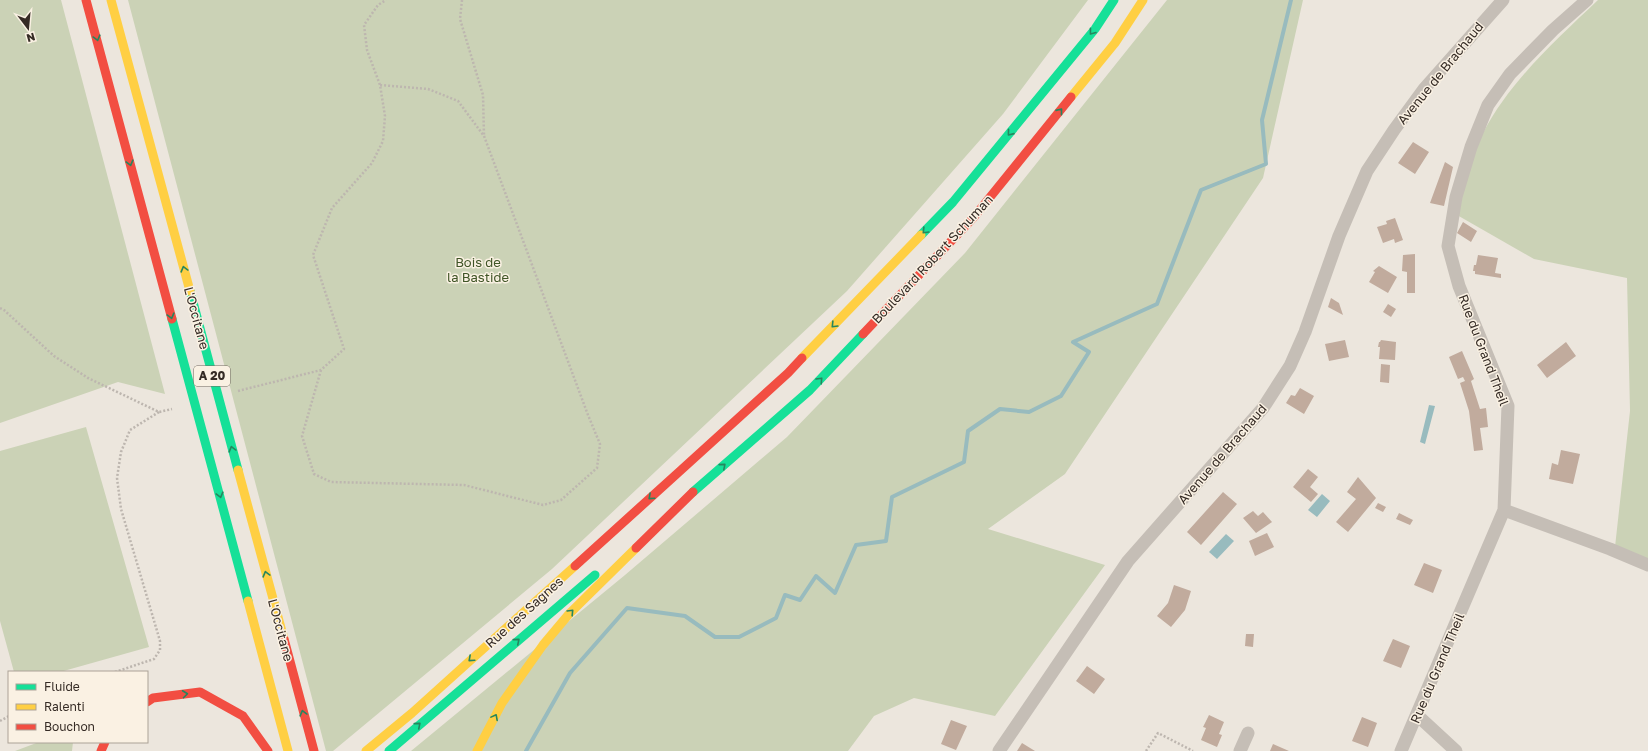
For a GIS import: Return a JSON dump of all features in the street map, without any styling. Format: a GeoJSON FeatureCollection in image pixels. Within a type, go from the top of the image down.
{"type":"FeatureCollection","features":[{"type":"Feature","properties":{"kind":"main road","name":"L'Occitane"},"geometry":{"type":"LineString","coordinates":[[86,0],[288,751]]}},
{"type":"Feature","properties":{"kind":"main road","name":"L'Occitane"},"geometry":{"type":"LineString","coordinates":[[111,0],[314,751]]}},
{"type":"Feature","properties":{"kind":"main road","name":"Boulevard Robert Schuman"},"geometry":{"type":"LineString","coordinates":[[680,471],[788,373],[953,202],[1095,29],[1114,0]]}},
{"type":"Feature","properties":{"kind":"main road","name":"Boulevard Robert Schuman"},"geometry":{"type":"LineString","coordinates":[[693,492],[810,390],[974,217],[1115,43],[1143,0]]}},
{"type":"Feature","properties":{"kind":"main road","name":"Rue des Sagnes"},"geometry":{"type":"LineString","coordinates":[[366,751],[412,712],[680,471]]}},
{"type":"Feature","properties":{"kind":"main road","name":"Rue des Sagnes"},"geometry":{"type":"LineString","coordinates":[[389,751],[693,492]]}},
{"type":"Feature","properties":{"kind":"main road"},"geometry":{"type":"LineString","coordinates":[[477,751],[502,703],[543,645],[569,614],[693,492]]}},
{"type":"Feature","properties":{"kind":"main road"},"geometry":{"type":"LineString","coordinates":[[148,701],[153,698],[200,692],[243,716],[268,751]]}},
{"type":"Feature","properties":{"kind":"street","name":"Avenue de Brachaud"},"geometry":{"type":"LineString","coordinates":[[999,751],[1128,561],[1263,408],[1290,366],[1305,332],[1339,236],[1367,172],[1394,130],[1424,89],[1502,0]]}},
{"type":"Feature","properties":{"kind":"street","name":"Rue du Grand Theil"},"geometry":{"type":"LineString","coordinates":[[1401,751],[1504,510],[1508,406],[1459,286],[1448,246],[1456,197],[1471,147],[1488,105],[1510,74],[1553,30],[1587,0]]}},
{"type":"Feature","properties":{"kind":"street"},"geometry":{"type":"LineString","coordinates":[[1504,510],[1610,549],[1648,565]]}},
{"type":"Feature","properties":{"kind":"street"},"geometry":{"type":"LineString","coordinates":[[1417,715],[1456,751]]}},
{"type":"Feature","properties":{"kind":"street"},"geometry":{"type":"LineString","coordinates":[[1240,751],[1248,733]]}},
{"type":"Feature","properties":{"kind":"path"},"geometry":{"type":"LineString","coordinates":[[238,391],[321,370],[344,349],[313,256],[332,208],[372,163],[383,141],[385,116],[380,85],[367,50],[364,25],[378,5],[386,0]]}},
{"type":"Feature","properties":{"kind":"path"},"geometry":{"type":"LineString","coordinates":[[462,0],[460,19],[484,95],[484,136]]}},
{"type":"Feature","properties":{"kind":"path"},"geometry":{"type":"LineString","coordinates":[[321,370],[302,436],[314,474],[331,482],[464,485],[543,505],[561,500],[597,468],[600,444],[585,408],[484,136],[458,102],[428,89],[380,85]]}},
{"type":"Feature","properties":{"kind":"path"},"geometry":{"type":"LineString","coordinates":[[0,308],[54,356],[88,378],[159,412]]}},
{"type":"Feature","properties":{"kind":"path"},"geometry":{"type":"LineString","coordinates":[[118,671],[154,659],[160,650],[160,641],[121,509],[117,478],[121,452],[130,430],[159,412],[172,409]]}},
{"type":"Feature","properties":{"kind":"path"},"geometry":{"type":"LineString","coordinates":[[1146,751],[1158,733],[1193,751]]}},
{"type":"Feature","properties":{"kind":"green space"},"geometry":{"type":"Polygon","coordinates":[[[0,0],[61,0],[165,394],[118,382],[0,423],[0,0]]]}},
{"type":"Feature","properties":{"kind":"green space","name":"Bois de la Bastide"},"geometry":{"type":"Polygon","coordinates":[[[128,0],[1088,0],[1003,114],[847,291],[552,569],[333,751],[326,751],[128,0]]]}},
{"type":"Feature","properties":{"kind":"green space"},"geometry":{"type":"Polygon","coordinates":[[[1167,0],[1303,0],[1263,178],[1065,474],[988,529],[1105,565],[995,716],[914,698],[874,716],[848,751],[411,751],[625,575],[787,437],[965,253],[1167,0]]]}},
{"type":"Feature","properties":{"kind":"green space"},"geometry":{"type":"Polygon","coordinates":[[[1598,0],[1648,0],[1648,561],[1615,547],[1630,411],[1627,278],[1534,259],[1457,215],[1474,153],[1494,114],[1506,96],[1535,62],[1598,0]]]}},
{"type":"Feature","properties":{"kind":"green space"},"geometry":{"type":"Polygon","coordinates":[[[86,427],[149,647],[64,671],[14,671],[0,621],[0,451],[86,427]]]}},
{"type":"Feature","properties":{"kind":"green space"},"geometry":{"type":"Polygon","coordinates":[[[36,743],[73,743],[72,751],[15,751],[36,743]]]}},
{"type":"Feature","properties":{"kind":"water"},"geometry":{"type":"Polygon","coordinates":[[[1429,405],[1435,406],[1425,444],[1420,442],[1429,405]]]}},
{"type":"Feature","properties":{"kind":"water"},"geometry":{"type":"Polygon","coordinates":[[[1322,494],[1330,501],[1317,517],[1308,510],[1322,494]]]}},
{"type":"Feature","properties":{"kind":"water"},"geometry":{"type":"Polygon","coordinates":[[[1226,534],[1234,541],[1217,559],[1209,552],[1226,534]]]}},
{"type":"Feature","properties":{"kind":"building"},"geometry":{"type":"Polygon","coordinates":[[[1413,142],[1429,152],[1415,174],[1398,163],[1413,142]]]}},
{"type":"Feature","properties":{"kind":"building"},"geometry":{"type":"Polygon","coordinates":[[[1445,162],[1453,167],[1444,206],[1430,203],[1445,162]]]}},
{"type":"Feature","properties":{"kind":"building"},"geometry":{"type":"Polygon","coordinates":[[[1395,218],[1403,240],[1395,243],[1394,239],[1383,243],[1377,227],[1387,224],[1386,221],[1395,218]]]}},
{"type":"Feature","properties":{"kind":"building"},"geometry":{"type":"Polygon","coordinates":[[[1463,222],[1477,231],[1471,242],[1457,233],[1463,222]]]}},
{"type":"Feature","properties":{"kind":"building"},"geometry":{"type":"Polygon","coordinates":[[[1415,254],[1415,293],[1407,293],[1407,272],[1402,271],[1403,255],[1415,254]]]}},
{"type":"Feature","properties":{"kind":"building"},"geometry":{"type":"Polygon","coordinates":[[[1478,255],[1498,258],[1495,273],[1501,274],[1501,278],[1475,274],[1475,271],[1473,271],[1478,255]]]}},
{"type":"Feature","properties":{"kind":"building"},"geometry":{"type":"Polygon","coordinates":[[[1379,266],[1397,277],[1388,293],[1369,282],[1375,272],[1373,271],[1379,266]]]}},
{"type":"Feature","properties":{"kind":"building"},"geometry":{"type":"Polygon","coordinates":[[[1331,298],[1339,303],[1343,315],[1328,307],[1331,298]]]}},
{"type":"Feature","properties":{"kind":"building"},"geometry":{"type":"Polygon","coordinates":[[[1388,304],[1396,309],[1391,317],[1383,312],[1388,304]]]}},
{"type":"Feature","properties":{"kind":"building"},"geometry":{"type":"Polygon","coordinates":[[[1345,340],[1349,357],[1329,361],[1325,344],[1345,340]]]}},
{"type":"Feature","properties":{"kind":"building"},"geometry":{"type":"Polygon","coordinates":[[[1381,340],[1396,342],[1395,360],[1379,359],[1380,347],[1378,347],[1381,340]]]}},
{"type":"Feature","properties":{"kind":"building"},"geometry":{"type":"Polygon","coordinates":[[[1566,342],[1576,356],[1547,378],[1537,365],[1566,342]]]}},
{"type":"Feature","properties":{"kind":"building"},"geometry":{"type":"Polygon","coordinates":[[[1462,351],[1474,379],[1471,381],[1480,409],[1486,408],[1488,427],[1480,428],[1483,450],[1474,451],[1469,411],[1460,383],[1465,381],[1463,377],[1458,379],[1449,357],[1462,351]]]}},
{"type":"Feature","properties":{"kind":"building"},"geometry":{"type":"Polygon","coordinates":[[[1381,364],[1390,365],[1389,383],[1380,382],[1381,364]]]}},
{"type":"Feature","properties":{"kind":"building"},"geometry":{"type":"Polygon","coordinates":[[[1300,388],[1314,396],[1304,414],[1286,403],[1291,395],[1295,396],[1300,388]]]}},
{"type":"Feature","properties":{"kind":"building"},"geometry":{"type":"Polygon","coordinates":[[[1561,450],[1580,454],[1573,484],[1549,479],[1552,463],[1558,465],[1561,450]]]}},
{"type":"Feature","properties":{"kind":"building"},"geometry":{"type":"Polygon","coordinates":[[[1308,469],[1318,477],[1310,487],[1318,494],[1311,502],[1293,487],[1308,469]]]}},
{"type":"Feature","properties":{"kind":"building"},"geometry":{"type":"Polygon","coordinates":[[[1358,477],[1376,498],[1348,532],[1336,522],[1356,499],[1347,492],[1358,477]]]}},
{"type":"Feature","properties":{"kind":"building"},"geometry":{"type":"Polygon","coordinates":[[[1223,492],[1237,504],[1201,545],[1187,532],[1223,492]]]}},
{"type":"Feature","properties":{"kind":"building"},"geometry":{"type":"Polygon","coordinates":[[[1378,503],[1386,507],[1383,512],[1375,508],[1378,503]]]}},
{"type":"Feature","properties":{"kind":"building"},"geometry":{"type":"Polygon","coordinates":[[[1253,511],[1258,516],[1263,512],[1272,522],[1256,533],[1243,518],[1253,511]]]}},
{"type":"Feature","properties":{"kind":"building"},"geometry":{"type":"Polygon","coordinates":[[[1399,513],[1413,520],[1410,525],[1396,519],[1399,513]]]}},
{"type":"Feature","properties":{"kind":"building"},"geometry":{"type":"Polygon","coordinates":[[[1267,533],[1274,547],[1255,556],[1249,541],[1267,533]]]}},
{"type":"Feature","properties":{"kind":"building"},"geometry":{"type":"Polygon","coordinates":[[[1424,563],[1442,570],[1433,593],[1414,585],[1424,563]]]}},
{"type":"Feature","properties":{"kind":"building"},"geometry":{"type":"Polygon","coordinates":[[[1174,585],[1191,591],[1185,610],[1171,627],[1157,616],[1168,603],[1174,585]]]}},
{"type":"Feature","properties":{"kind":"building"},"geometry":{"type":"Polygon","coordinates":[[[1246,634],[1254,634],[1253,647],[1245,646],[1246,634]]]}},
{"type":"Feature","properties":{"kind":"building"},"geometry":{"type":"Polygon","coordinates":[[[1393,639],[1410,646],[1401,668],[1383,661],[1393,639]]]}},
{"type":"Feature","properties":{"kind":"building"},"geometry":{"type":"Polygon","coordinates":[[[1087,666],[1105,679],[1094,694],[1076,681],[1087,666]]]}},
{"type":"Feature","properties":{"kind":"building"},"geometry":{"type":"Polygon","coordinates":[[[1209,715],[1224,722],[1219,734],[1222,735],[1217,747],[1201,740],[1206,728],[1203,727],[1209,715]]]}},
{"type":"Feature","properties":{"kind":"building"},"geometry":{"type":"Polygon","coordinates":[[[1362,717],[1377,723],[1368,747],[1352,741],[1362,717]]]}},
{"type":"Feature","properties":{"kind":"building"},"geometry":{"type":"Polygon","coordinates":[[[951,720],[967,726],[956,750],[941,744],[951,720]]]}},
{"type":"Feature","properties":{"kind":"building"},"geometry":{"type":"Polygon","coordinates":[[[1022,743],[1035,751],[1017,751],[1022,743]]]}},
{"type":"Feature","properties":{"kind":"building"},"geometry":{"type":"Polygon","coordinates":[[[1273,744],[1289,751],[1270,751],[1273,744]]]}},
{"type":"Feature","properties":{"kind":"waterway"},"geometry":{"type":"LineString","coordinates":[[526,751],[570,673],[627,608],[685,616],[715,637],[739,637],[776,618],[785,595],[800,600],[816,576],[835,593],[856,545],[886,541],[892,497],[964,462],[968,431],[1000,409],[1029,412],[1061,396],[1089,352],[1073,342],[1157,304],[1201,190],[1266,164],[1262,120],[1291,0]]}},
{"type":"Feature","properties":{"kind":"traffic: fast"},"geometry":{"type":"LineString","coordinates":[[921,235],[953,202],[1095,29],[1114,0]]}},
{"type":"Feature","properties":{"kind":"traffic: fast"},"geometry":{"type":"LineString","coordinates":[[190,291],[238,470]]}},
{"type":"Feature","properties":{"kind":"traffic: fast"},"geometry":{"type":"LineString","coordinates":[[172,319],[248,601]]}},
{"type":"Feature","properties":{"kind":"traffic: fast"},"geometry":{"type":"LineString","coordinates":[[693,492],[810,390],[863,334]]}},
{"type":"Feature","properties":{"kind":"traffic: fast"},"geometry":{"type":"LineString","coordinates":[[389,751],[595,575]]}},
{"type":"Feature","properties":{"kind":"traffic: slow"},"geometry":{"type":"LineString","coordinates":[[111,0],[190,291]]}},
{"type":"Feature","properties":{"kind":"traffic: slow"},"geometry":{"type":"LineString","coordinates":[[1071,97],[1115,43],[1143,0]]}},
{"type":"Feature","properties":{"kind":"traffic: slow"},"geometry":{"type":"LineString","coordinates":[[802,358],[921,235]]}},
{"type":"Feature","properties":{"kind":"traffic: slow"},"geometry":{"type":"LineString","coordinates":[[238,470],[284,639]]}},
{"type":"Feature","properties":{"kind":"traffic: slow"},"geometry":{"type":"LineString","coordinates":[[477,751],[502,703],[543,645],[569,614],[636,548]]}},
{"type":"Feature","properties":{"kind":"traffic: slow"},"geometry":{"type":"LineString","coordinates":[[366,751],[412,713],[575,566]]}},
{"type":"Feature","properties":{"kind":"traffic: slow"},"geometry":{"type":"LineString","coordinates":[[248,601],[288,751]]}},
{"type":"Feature","properties":{"kind":"traffic: jam"},"geometry":{"type":"LineString","coordinates":[[86,0],[172,319]]}},
{"type":"Feature","properties":{"kind":"traffic: jam"},"geometry":{"type":"LineString","coordinates":[[863,334],[974,217],[1071,97]]}},
{"type":"Feature","properties":{"kind":"traffic: jam"},"geometry":{"type":"LineString","coordinates":[[680,471],[788,373],[802,358]]}},
{"type":"Feature","properties":{"kind":"traffic: jam"},"geometry":{"type":"LineString","coordinates":[[575,566],[680,471]]}},
{"type":"Feature","properties":{"kind":"traffic: jam"},"geometry":{"type":"LineString","coordinates":[[636,548],[693,492]]}},
{"type":"Feature","properties":{"kind":"traffic: jam"},"geometry":{"type":"LineString","coordinates":[[284,639],[314,751]]}},
{"type":"Feature","properties":{"kind":"traffic: jam"},"geometry":{"type":"LineString","coordinates":[[148,701],[153,698],[200,692],[243,716],[268,751]]}},
{"type":"Feature","properties":{"kind":"traffic: jam"},"geometry":{"type":"LineString","coordinates":[[101,751],[105,743]]}}]}
